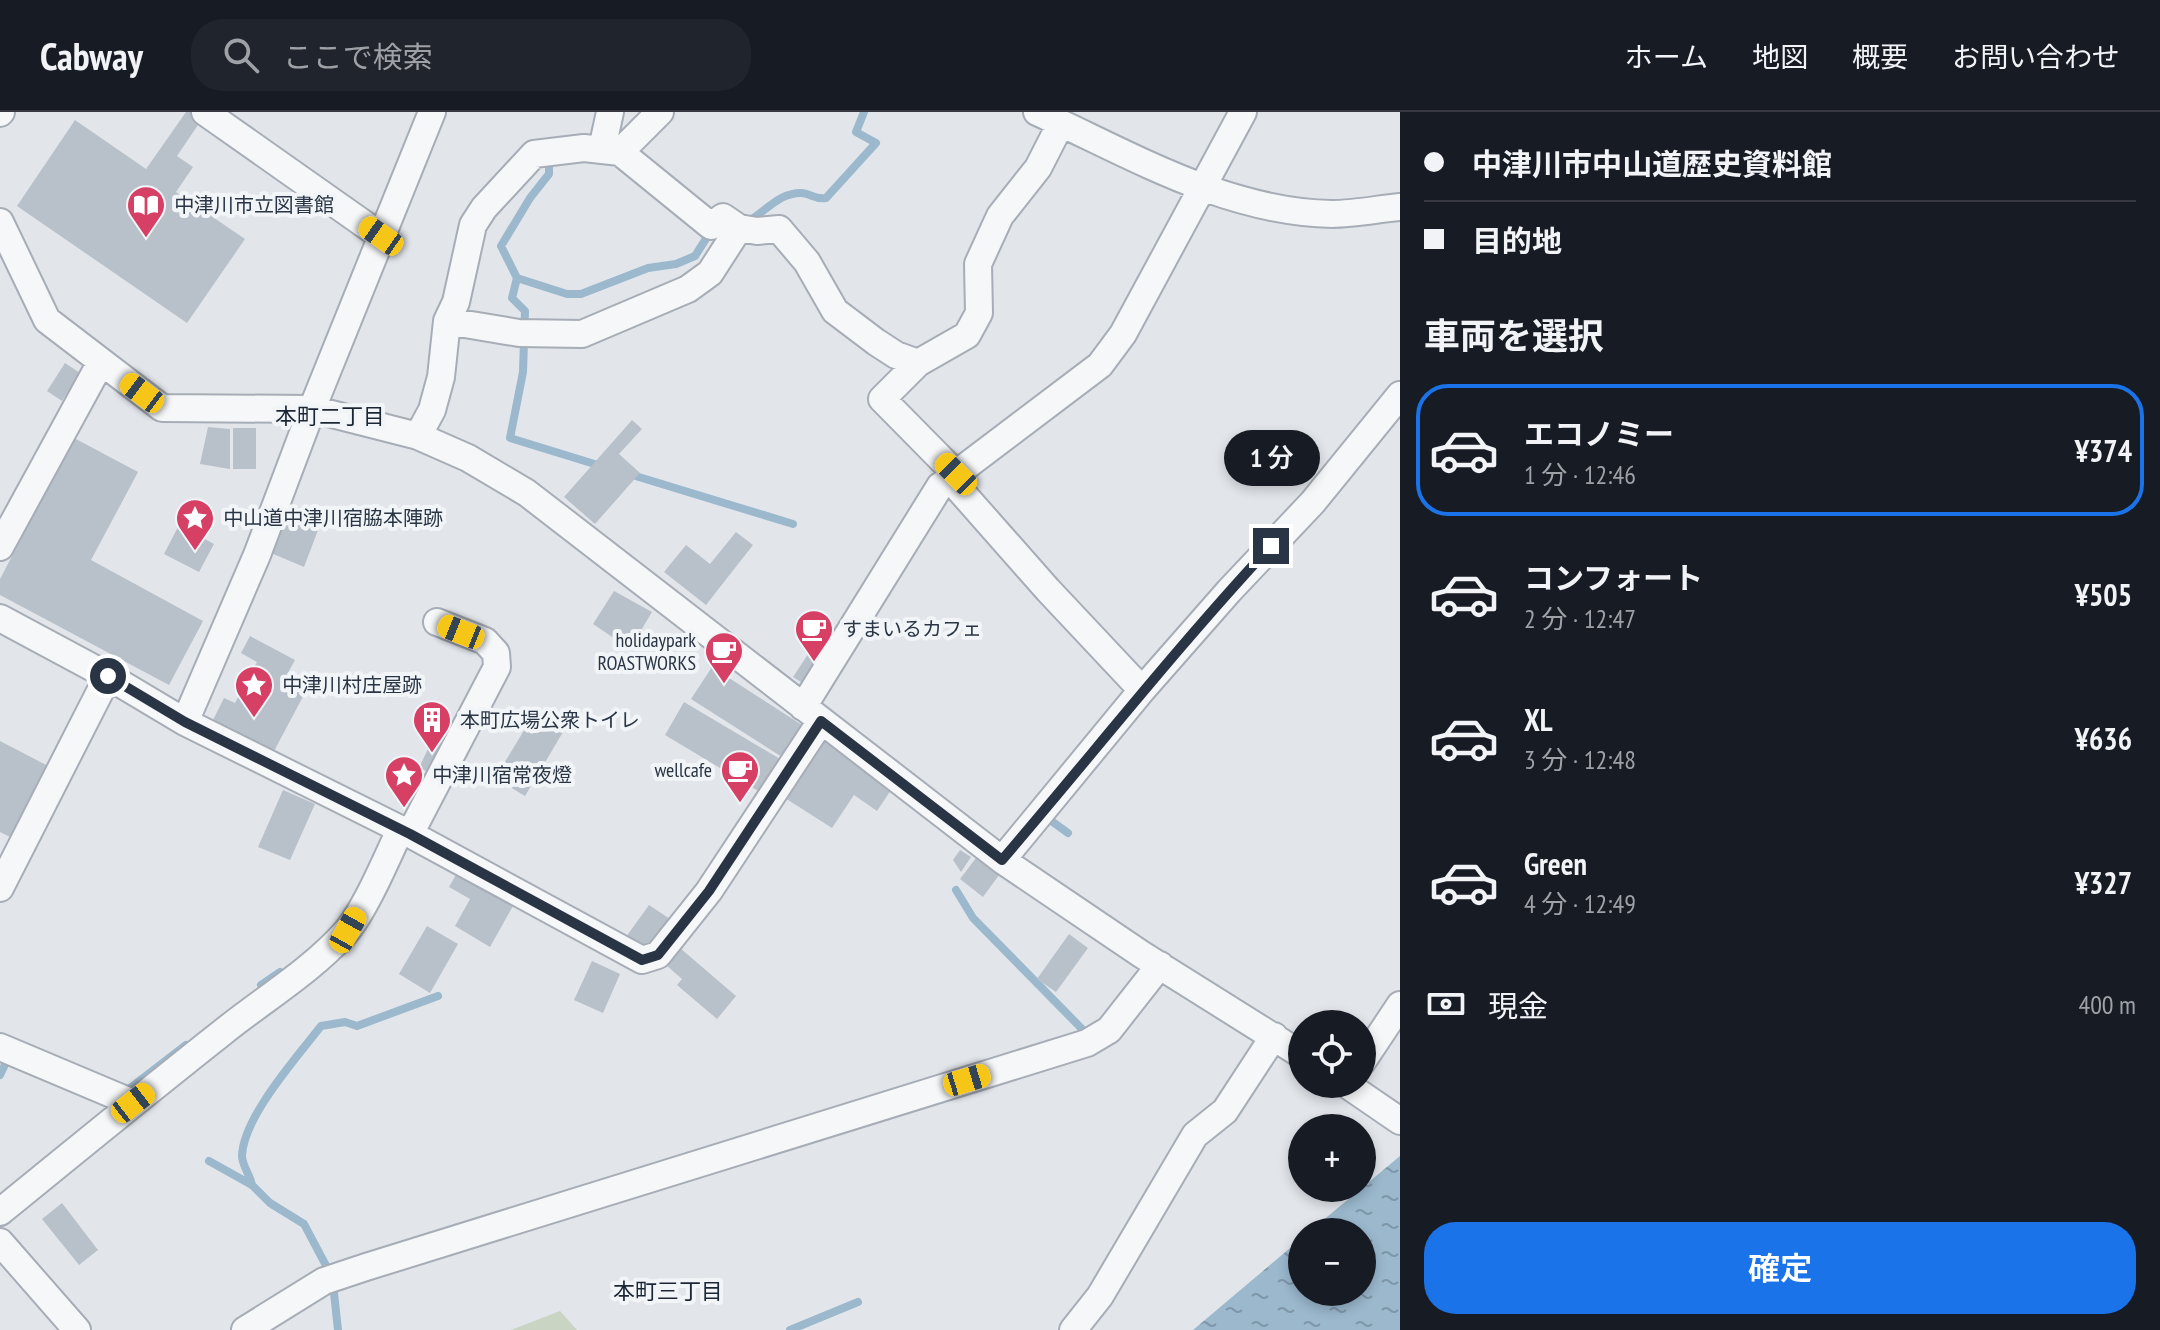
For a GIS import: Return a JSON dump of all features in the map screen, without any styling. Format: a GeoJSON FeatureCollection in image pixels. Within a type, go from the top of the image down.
{"type":"FeatureCollection","features":[{"type":"Feature","properties":{"kind":"street"},"geometry":{"type":"LineString","coordinates":[[205,112],[381,236]]}},
{"type":"Feature","properties":{"kind":"street"},"geometry":{"type":"LineString","coordinates":[[185,722],[257,555],[312,409],[432,112]]}},
{"type":"Feature","properties":{"kind":"street"},"geometry":{"type":"LineString","coordinates":[[610,112],[611,150]]}},
{"type":"Feature","properties":{"kind":"street"},"geometry":{"type":"LineString","coordinates":[[611,150],[660,112]]}},
{"type":"Feature","properties":{"kind":"street"},"geometry":{"type":"LineString","coordinates":[[0,618],[185,722],[405,832],[642,960],[658,955],[709,891],[812,714],[916,523],[940,486],[1100,365],[1123,334],[1243,112]]}},
{"type":"Feature","properties":{"kind":"street"},"geometry":{"type":"LineString","coordinates":[[1142,690],[1048,590],[953,476],[882,399],[918,363],[967,335],[979,313],[978,264],[1000,216],[1038,168],[1059,118],[1201,188],[1267,207],[1333,214],[1400,207]]}},
{"type":"Feature","properties":{"kind":"street"},"geometry":{"type":"LineString","coordinates":[[418,436],[432,410],[441,377],[447,321],[456,302],[473,225],[484,208],[534,154],[584,148],[611,150],[711,226],[723,217],[737,226],[779,229],[807,262],[835,311],[896,355],[918,363]]}},
{"type":"Feature","properties":{"kind":"street"},"geometry":{"type":"LineString","coordinates":[[0,222],[47,320],[162,408],[312,409],[418,436],[468,458],[527,493],[1002,860],[1288,1046]]}},
{"type":"Feature","properties":{"kind":"street"},"geometry":{"type":"LineString","coordinates":[[447,321],[525,334],[582,334],[688,289],[710,273],[737,226]]}},
{"type":"Feature","properties":{"kind":"street"},"geometry":{"type":"LineString","coordinates":[[0,547],[101,362]]}},
{"type":"Feature","properties":{"kind":"street"},"geometry":{"type":"LineString","coordinates":[[1002,860],[1142,690],[1313,502],[1400,395]]}},
{"type":"Feature","properties":{"kind":"street"},"geometry":{"type":"LineString","coordinates":[[0,1212],[262,1001],[290,984],[348,930],[497,667],[496,653],[485,641],[437,622]]}},
{"type":"Feature","properties":{"kind":"street"},"geometry":{"type":"LineString","coordinates":[[0,888],[108,676]]}},
{"type":"Feature","properties":{"kind":"street"},"geometry":{"type":"LineString","coordinates":[[245,1330],[324,1281],[1087,1043],[1109,1030],[1160,965]]}},
{"type":"Feature","properties":{"kind":"street"},"geometry":{"type":"LineString","coordinates":[[1376,1041],[1400,1005]]}},
{"type":"Feature","properties":{"kind":"street"},"geometry":{"type":"LineString","coordinates":[[1073,1330],[1100,1296],[1195,1135],[1225,1111],[1274,1036]]}},
{"type":"Feature","properties":{"kind":"street"},"geometry":{"type":"LineString","coordinates":[[0,1047],[133,1103]]}},
{"type":"Feature","properties":{"kind":"street"},"geometry":{"type":"LineString","coordinates":[[1366,1098],[1400,1121]]}},
{"type":"Feature","properties":{"kind":"street"},"geometry":{"type":"LineString","coordinates":[[0,1242],[77,1330]]}},
{"type":"Feature","properties":{"kind":"green space"},"geometry":{"type":"Polygon","coordinates":[[[560,1311],[577,1330],[511,1330],[560,1311]]]}},
{"type":"Feature","properties":{"kind":"water"},"geometry":{"type":"Polygon","coordinates":[[[1400,1156],[1400,1330],[1193,1330],[1288,1250],[1288,1306],[1376,1306],[1376,1218],[1326,1218],[1345,1202],[1376,1202],[1376,1176],[1400,1156]]]}},
{"type":"Feature","properties":{"kind":"building"},"geometry":{"type":"Polygon","coordinates":[[[186,112],[198,112],[204,116],[177,156],[193,167],[176,192],[245,239],[187,323],[17,206],[75,120],[146,169],[186,112]]]}},
{"type":"Feature","properties":{"kind":"building"},"geometry":{"type":"Polygon","coordinates":[[[65,363],[80,373],[62,401],[47,391],[65,363]]]}},
{"type":"Feature","properties":{"kind":"building"},"geometry":{"type":"Polygon","coordinates":[[[632,420],[642,429],[619,454],[640,473],[595,524],[564,497],[632,420]]]}},
{"type":"Feature","properties":{"kind":"building"},"geometry":{"type":"Polygon","coordinates":[[[208,427],[230,429],[230,469],[200,464],[208,427]]]}},
{"type":"Feature","properties":{"kind":"building"},"geometry":{"type":"Polygon","coordinates":[[[233,428],[256,428],[256,469],[233,469],[233,428]]]}},
{"type":"Feature","properties":{"kind":"building"},"geometry":{"type":"Polygon","coordinates":[[[74,438],[138,472],[91,560],[203,621],[169,685],[0,595],[0,579],[74,438]]]}},
{"type":"Feature","properties":{"kind":"building"},"geometry":{"type":"Polygon","coordinates":[[[290,504],[323,517],[304,567],[271,553],[290,504]]]}},
{"type":"Feature","properties":{"kind":"building"},"geometry":{"type":"Polygon","coordinates":[[[179,525],[214,544],[199,572],[164,554],[179,525]]]}},
{"type":"Feature","properties":{"kind":"building"},"geometry":{"type":"Polygon","coordinates":[[[736,532],[753,545],[706,605],[664,572],[686,545],[710,564],[736,532]]]}},
{"type":"Feature","properties":{"kind":"building"},"geometry":{"type":"Polygon","coordinates":[[[614,591],[652,612],[630,649],[593,624],[614,591]]]}},
{"type":"Feature","properties":{"kind":"building"},"geometry":{"type":"Polygon","coordinates":[[[250,636],[295,660],[285,678],[307,689],[273,753],[213,720],[224,698],[235,703],[257,662],[241,653],[250,636]]]}},
{"type":"Feature","properties":{"kind":"building","name":"すまいるカフェ"},"geometry":{"type":"Polygon","coordinates":[[[818,639],[835,650],[809,687],[793,677],[818,639]]]}},
{"type":"Feature","properties":{"kind":"building"},"geometry":{"type":"Polygon","coordinates":[[[712,667],[802,725],[782,757],[691,699],[712,667]]]}},
{"type":"Feature","properties":{"kind":"building"},"geometry":{"type":"Polygon","coordinates":[[[684,702],[780,759],[760,792],[665,735],[684,702]]]}},
{"type":"Feature","properties":{"kind":"building"},"geometry":{"type":"Polygon","coordinates":[[[534,714],[563,732],[525,796],[495,778],[534,714]]]}},
{"type":"Feature","properties":{"kind":"building","name":"本町広場公衆トイレ"},"geometry":{"type":"Polygon","coordinates":[[[434,736],[445,741],[431,773],[419,768],[434,736]]]}},
{"type":"Feature","properties":{"kind":"building"},"geometry":{"type":"Polygon","coordinates":[[[824,740],[893,787],[877,811],[854,795],[832,828],[785,798],[824,740]]]}},
{"type":"Feature","properties":{"kind":"building"},"geometry":{"type":"Polygon","coordinates":[[[0,741],[52,768],[16,840],[0,832],[0,741]]]}},
{"type":"Feature","properties":{"kind":"building"},"geometry":{"type":"Polygon","coordinates":[[[283,790],[315,804],[290,860],[258,847],[283,790]]]}},
{"type":"Feature","properties":{"kind":"building"},"geometry":{"type":"Polygon","coordinates":[[[960,850],[971,857],[961,872],[953,860],[960,850]]]}},
{"type":"Feature","properties":{"kind":"building"},"geometry":{"type":"Polygon","coordinates":[[[976,858],[999,875],[983,897],[960,879],[976,858]]]}},
{"type":"Feature","properties":{"kind":"building"},"geometry":{"type":"Polygon","coordinates":[[[457,873],[513,906],[490,947],[455,926],[470,899],[449,887],[457,873]]]}},
{"type":"Feature","properties":{"kind":"building"},"geometry":{"type":"Polygon","coordinates":[[[649,905],[673,921],[645,950],[626,937],[649,905]]]}},
{"type":"Feature","properties":{"kind":"building"},"geometry":{"type":"Polygon","coordinates":[[[427,926],[458,944],[430,993],[399,974],[427,926]]]}},
{"type":"Feature","properties":{"kind":"building"},"geometry":{"type":"Polygon","coordinates":[[[1069,934],[1088,948],[1056,992],[1037,979],[1069,934]]]}},
{"type":"Feature","properties":{"kind":"building"},"geometry":{"type":"Polygon","coordinates":[[[680,948],[736,996],[717,1019],[677,985],[682,979],[666,965],[680,948]]]}},
{"type":"Feature","properties":{"kind":"building"},"geometry":{"type":"Polygon","coordinates":[[[592,961],[620,974],[603,1013],[574,1000],[592,961]]]}},
{"type":"Feature","properties":{"kind":"building"},"geometry":{"type":"Polygon","coordinates":[[[62,1203],[98,1250],[79,1265],[42,1219],[62,1203]]]}},
{"type":"Feature","properties":{"kind":"waterway"},"geometry":{"type":"LineString","coordinates":[[745,223],[786,196],[802,193],[826,198],[876,143],[856,132],[864,112]]}},
{"type":"Feature","properties":{"kind":"waterway"},"geometry":{"type":"LineString","coordinates":[[517,278],[501,246],[530,198],[549,174],[549,162]]}},
{"type":"Feature","properties":{"kind":"waterway"},"geometry":{"type":"LineString","coordinates":[[601,466],[510,438],[523,372],[525,311],[512,298],[517,278],[567,294],[581,294],[648,268],[676,264],[695,256],[711,231]]}},
{"type":"Feature","properties":{"kind":"waterway"},"geometry":{"type":"LineString","coordinates":[[629,474],[793,524]]}},
{"type":"Feature","properties":{"kind":"waterway"},"geometry":{"type":"LineString","coordinates":[[1050,820],[1068,833]]}},
{"type":"Feature","properties":{"kind":"waterway"},"geometry":{"type":"LineString","coordinates":[[956,890],[973,918],[1086,1033]]}},
{"type":"Feature","properties":{"kind":"waterway"},"geometry":{"type":"LineString","coordinates":[[261,985],[280,972]]}},
{"type":"Feature","properties":{"kind":"waterway"},"geometry":{"type":"LineString","coordinates":[[252,1185],[242,1156],[252,1123],[273,1088],[321,1026],[345,1022],[357,1026],[438,996]]}},
{"type":"Feature","properties":{"kind":"waterway"},"geometry":{"type":"LineString","coordinates":[[129,1089],[186,1045]]}},
{"type":"Feature","properties":{"kind":"waterway"},"geometry":{"type":"LineString","coordinates":[[0,1075],[9,1056]]}},
{"type":"Feature","properties":{"kind":"waterway"},"geometry":{"type":"LineString","coordinates":[[209,1161],[252,1185],[270,1203],[304,1224],[330,1273]]}},
{"type":"Feature","properties":{"kind":"waterway"},"geometry":{"type":"LineString","coordinates":[[334,1293],[338,1330]]}},
{"type":"Feature","properties":{"kind":"waterway"},"geometry":{"type":"LineString","coordinates":[[790,1330],[858,1302]]}},
{"type":"Feature","properties":{"kind":"place","name":"中津川市立図書館"},"geometry":{"type":"Point","coordinates":[146,239]}},
{"type":"Feature","properties":{"kind":"place","name":"中山道中津川宿脇本陣跡"},"geometry":{"type":"Point","coordinates":[195,552]}},
{"type":"Feature","properties":{"kind":"place","name":"すまいるカフェ"},"geometry":{"type":"Point","coordinates":[814,663]}},
{"type":"Feature","properties":{"kind":"place","name":"holidaypark ROASTWORKS"},"geometry":{"type":"Point","coordinates":[724,685]}},
{"type":"Feature","properties":{"kind":"place","name":"中津川村庄屋跡"},"geometry":{"type":"Point","coordinates":[254,719]}},
{"type":"Feature","properties":{"kind":"place","name":"本町広場公衆トイレ"},"geometry":{"type":"Point","coordinates":[432,754]}},
{"type":"Feature","properties":{"kind":"place","name":"wellcafe"},"geometry":{"type":"Point","coordinates":[740,804]}},
{"type":"Feature","properties":{"kind":"place","name":"中津川宿常夜燈"},"geometry":{"type":"Point","coordinates":[404,809]}},
{"type":"Feature","properties":{"kind":"district","name":"本町二丁目"},"geometry":{"type":"Point","coordinates":[330,416]}},
{"type":"Feature","properties":{"kind":"district","name":"本町三丁目"},"geometry":{"type":"Point","coordinates":[668,1291]}},
{"type":"Feature","properties":{"kind":"route"},"geometry":{"type":"LineString","coordinates":[[108,676],[185,722],[410,834],[642,960],[658,955],[709,891],[821,721],[1002,860],[1142,690],[1271,546]]}}]}
